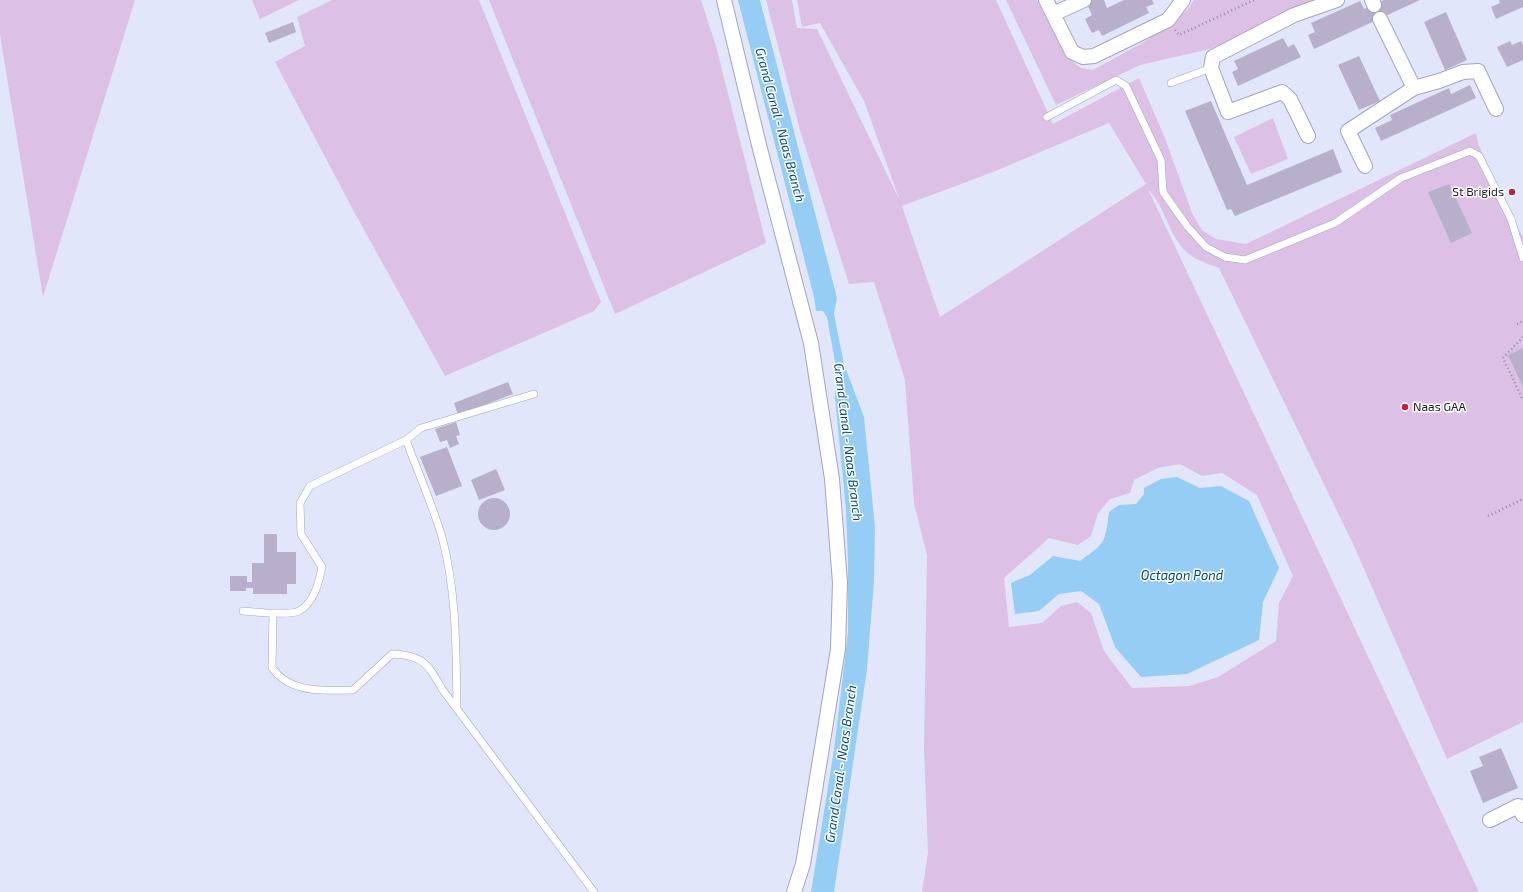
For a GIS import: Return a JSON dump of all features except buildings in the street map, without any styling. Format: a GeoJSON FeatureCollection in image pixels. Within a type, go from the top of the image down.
{"type":"FeatureCollection","features":[{"type":"Feature","properties":{"kind":"street"},"geometry":{"type":"LineString","coordinates":[[724,0],[760,149],[811,343],[832,479],[840,583],[838,649],[803,864],[794,892]]}},
{"type":"Feature","properties":{"kind":"street"},"geometry":{"type":"LineString","coordinates":[[1046,0],[1072,52],[1083,57],[1094,56],[1168,20],[1183,0]]}},
{"type":"Feature","properties":{"kind":"street"},"geometry":{"type":"LineString","coordinates":[[1053,14],[1084,0]]}},
{"type":"Feature","properties":{"kind":"street"},"geometry":{"type":"LineString","coordinates":[[1308,136],[1290,99],[1282,92],[1228,112],[1211,68],[1213,56],[1294,15],[1337,0]]}},
{"type":"Feature","properties":{"kind":"street"},"geometry":{"type":"LineString","coordinates":[[1380,19],[1414,88]]}},
{"type":"Feature","properties":{"kind":"street"},"geometry":{"type":"LineString","coordinates":[[1365,166],[1348,131],[1414,88],[1463,72],[1478,71],[1496,109]]}},
{"type":"Feature","properties":{"kind":"street"},"geometry":{"type":"LineString","coordinates":[[1490,820],[1518,806],[1523,815]]}},
{"type":"Feature","properties":{"kind":"lane"},"geometry":{"type":"LineString","coordinates":[[1171,83],[1211,68]]}},
{"type":"Feature","properties":{"kind":"lane"},"geometry":{"type":"LineString","coordinates":[[1047,117],[1116,80],[1126,86],[1161,160],[1163,192],[1187,226],[1206,246],[1225,257],[1245,260],[1335,223],[1401,178],[1470,151],[1479,156],[1508,212],[1523,258]]}},
{"type":"Feature","properties":{"kind":"lane"},"geometry":{"type":"LineString","coordinates":[[243,611],[273,613],[299,611],[309,602],[319,583],[322,567],[301,534],[300,503],[310,486],[406,440],[421,428],[534,394]]}},
{"type":"Feature","properties":{"kind":"lane"},"geometry":{"type":"LineString","coordinates":[[406,440],[442,538],[456,626],[457,709]]}},
{"type":"Feature","properties":{"kind":"lane"},"geometry":{"type":"LineString","coordinates":[[273,613],[272,668],[283,680],[319,690],[353,690],[392,654],[410,654],[429,666],[442,689],[594,892]]}},
{"type":"Feature","properties":{"kind":"path"},"geometry":{"type":"LineString","coordinates":[[1168,20],[1179,35],[1254,0]]}},
{"type":"Feature","properties":{"kind":"path"},"geometry":{"type":"LineString","coordinates":[[1517,324],[1523,321]]}},
{"type":"Feature","properties":{"kind":"path"},"geometry":{"type":"LineString","coordinates":[[1523,337],[1503,358],[1523,400]]}},
{"type":"Feature","properties":{"kind":"path"},"geometry":{"type":"LineString","coordinates":[[1488,516],[1523,499]]}},
{"type":"Feature","properties":{"kind":"shaded area"},"geometry":{"type":"Polygon","coordinates":[[[0,0],[135,0],[43,297],[0,35],[0,0]]]}},
{"type":"Feature","properties":{"kind":"shaded area"},"geometry":{"type":"Polygon","coordinates":[[[252,0],[299,0],[260,19],[252,0]]]}},
{"type":"Feature","properties":{"kind":"shaded area"},"geometry":{"type":"Polygon","coordinates":[[[332,0],[479,0],[601,302],[594,311],[445,376],[352,208],[275,62],[305,46],[297,17],[332,0]]]}},
{"type":"Feature","properties":{"kind":"shaded area"},"geometry":{"type":"Polygon","coordinates":[[[489,0],[701,0],[716,46],[766,243],[615,314],[489,0]]]}},
{"type":"Feature","properties":{"kind":"shaded area"},"geometry":{"type":"Polygon","coordinates":[[[766,0],[792,0],[797,28],[817,29],[900,201],[864,101],[820,23],[802,27],[797,0],[996,0],[1053,124],[1139,78],[1165,138],[1192,213],[1202,230],[1216,239],[1246,244],[1476,133],[1479,146],[1523,238],[1523,722],[1447,759],[1354,546],[1219,268],[1198,259],[1187,252],[1174,235],[1160,206],[1148,189],[1479,892],[922,892],[928,853],[924,750],[927,555],[914,503],[905,380],[874,282],[849,284],[800,130],[766,0]],[[1109,123],[993,172],[902,206],[940,317],[1146,184],[1109,123]],[[1180,464],[1158,468],[1134,480],[1130,493],[1110,499],[1098,513],[1091,536],[1078,545],[1049,538],[1004,578],[1009,627],[1042,623],[1061,606],[1077,602],[1091,613],[1104,651],[1132,688],[1189,686],[1218,677],[1276,641],[1279,603],[1293,576],[1257,495],[1222,473],[1202,476],[1180,464]]]}},
{"type":"Feature","properties":{"kind":"shaded area"},"geometry":{"type":"Polygon","coordinates":[[[1006,0],[1037,0],[1067,57],[1081,68],[1093,70],[1144,42],[1188,9],[1194,0],[1319,0],[1210,49],[1140,65],[1056,105],[1006,0]]]}},
{"type":"Feature","properties":{"kind":"shaded area"},"geometry":{"type":"Polygon","coordinates":[[[1273,118],[1288,159],[1251,174],[1234,137],[1273,118]]]}},
{"type":"Feature","properties":{"kind":"water","name":"Grand Canal - Naas Branch"},"geometry":{"type":"Polygon","coordinates":[[[738,0],[760,0],[837,298],[834,314],[844,364],[864,417],[875,527],[874,581],[867,669],[834,892],[811,892],[834,750],[848,633],[846,510],[835,397],[837,373],[827,317],[823,311],[816,311],[814,297],[738,0]]]}},
{"type":"Feature","properties":{"kind":"water","name":"Octagon Pond"},"geometry":{"type":"Polygon","coordinates":[[[1177,477],[1200,488],[1221,486],[1249,501],[1279,568],[1263,602],[1259,640],[1187,674],[1141,677],[1115,647],[1099,604],[1081,591],[1059,594],[1039,611],[1015,614],[1011,583],[1030,575],[1053,556],[1080,561],[1095,550],[1105,537],[1109,512],[1119,505],[1136,504],[1144,494],[1144,488],[1161,479],[1177,477]]]}},
{"type":"Feature","properties":{"kind":"place","name":"St Brigids"},"geometry":{"type":"Point","coordinates":[1512,192]}},
{"type":"Feature","properties":{"kind":"place","name":"Naas GAA"},"geometry":{"type":"Point","coordinates":[1405,407]}}]}
